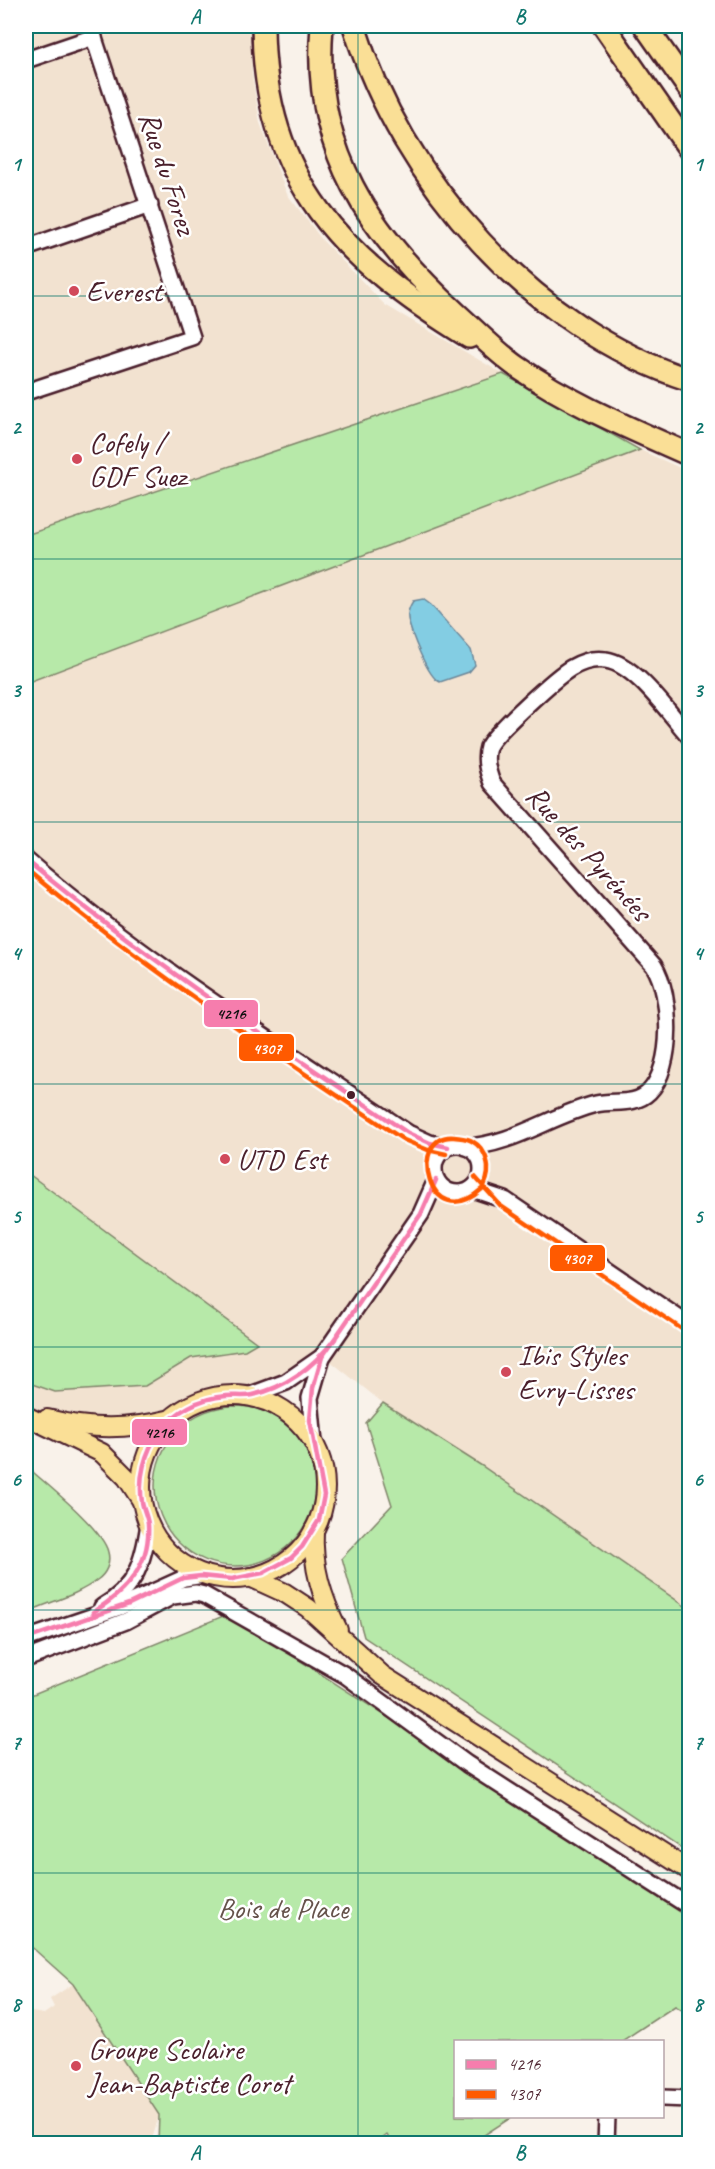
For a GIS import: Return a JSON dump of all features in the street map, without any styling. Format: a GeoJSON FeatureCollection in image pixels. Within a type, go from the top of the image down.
{"type":"FeatureCollection","features":[{"type":"Feature","properties":{"kind":"highway"},"geometry":{"type":"LineString","coordinates":[[262,26],[266,80],[276,128],[292,168],[323,217],[358,255],[400,292],[518,367],[613,420],[690,455]]}},
{"type":"Feature","properties":{"kind":"highway"},"geometry":{"type":"LineString","coordinates":[[322,26],[320,69],[325,110],[337,155],[361,204],[391,247],[413,272],[518,367]]}},
{"type":"Feature","properties":{"kind":"highway"},"geometry":{"type":"LineString","coordinates":[[354,26],[385,103],[403,138],[443,198],[482,243],[526,285],[575,321],[627,353],[690,380]]}},
{"type":"Feature","properties":{"kind":"highway"},"geometry":{"type":"LineString","coordinates":[[604,26],[690,150]]}},
{"type":"Feature","properties":{"kind":"highway"},"geometry":{"type":"LineString","coordinates":[[645,26],[690,90]]}},
{"type":"Feature","properties":{"kind":"main road"},"geometry":{"type":"LineString","coordinates":[[142,1503],[141,1479],[152,1444],[172,1419],[186,1408],[211,1398],[248,1396],[285,1411],[302,1427],[314,1443],[324,1480],[323,1506],[314,1530],[316,1575],[327,1609],[346,1645]]}},
{"type":"Feature","properties":{"kind":"main road"},"geometry":{"type":"LineString","coordinates":[[26,1415],[70,1425],[105,1428],[137,1427],[172,1419]]}},
{"type":"Feature","properties":{"kind":"main road"},"geometry":{"type":"LineString","coordinates":[[26,1415],[102,1453],[128,1478],[142,1503],[148,1523],[170,1554],[204,1575],[233,1579],[269,1571],[294,1555],[314,1530]]}},
{"type":"Feature","properties":{"kind":"main road"},"geometry":{"type":"LineString","coordinates":[[250,1577],[285,1593],[308,1608],[346,1645],[382,1675],[690,1871]]}},
{"type":"Feature","properties":{"kind":"street"},"geometry":{"type":"LineString","coordinates":[[26,60],[92,31]]}},
{"type":"Feature","properties":{"kind":"street","name":"Rue du Forez"},"geometry":{"type":"LineString","coordinates":[[26,392],[192,337],[92,31]]}},
{"type":"Feature","properties":{"kind":"street"},"geometry":{"type":"LineString","coordinates":[[26,248],[150,205]]}},
{"type":"Feature","properties":{"kind":"street","name":"Rue des Pyrénées"},"geometry":{"type":"LineString","coordinates":[[466,1147],[499,1143],[581,1108],[600,1103],[635,1101],[648,1094],[660,1080],[664,1063],[667,997],[663,980],[654,966],[492,783],[486,764],[488,747],[499,731],[568,669],[582,662],[605,659],[616,663],[637,677],[690,737]]}},
{"type":"Feature","properties":{"kind":"street"},"geometry":{"type":"LineString","coordinates":[[26,860],[89,914],[408,1132],[430,1143],[448,1147],[466,1147],[474,1152],[482,1169],[505,1200]]}},
{"type":"Feature","properties":{"kind":"street"},"geometry":{"type":"LineString","coordinates":[[408,1132],[434,1165]]}},
{"type":"Feature","properties":{"kind":"street"},"geometry":{"type":"LineString","coordinates":[[472,1189],[499,1143]]}},
{"type":"Feature","properties":{"kind":"street"},"geometry":{"type":"LineString","coordinates":[[448,1147],[436,1157],[434,1165],[436,1180],[441,1187],[456,1193]]}},
{"type":"Feature","properties":{"kind":"street"},"geometry":{"type":"LineString","coordinates":[[314,1443],[309,1398],[322,1357],[421,1214],[436,1180]]}},
{"type":"Feature","properties":{"kind":"street"},"geometry":{"type":"LineString","coordinates":[[421,1214],[456,1193],[472,1189],[505,1200],[690,1326]]}},
{"type":"Feature","properties":{"kind":"street"},"geometry":{"type":"LineString","coordinates":[[248,1396],[286,1382],[322,1357]]}},
{"type":"Feature","properties":{"kind":"street"},"geometry":{"type":"LineString","coordinates":[[81,1619],[116,1599],[133,1580],[142,1563],[148,1523]]}},
{"type":"Feature","properties":{"kind":"street"},"geometry":{"type":"LineString","coordinates":[[26,1639],[120,1607],[184,1578],[204,1575]]}},
{"type":"Feature","properties":{"kind":"street"},"geometry":{"type":"LineString","coordinates":[[26,1659],[126,1621],[173,1596],[195,1593],[204,1595],[345,1675],[467,1764],[690,1907]]}},
{"type":"Feature","properties":{"kind":"street"},"geometry":{"type":"LineString","coordinates":[[664,2098],[690,2099]]}},
{"type":"Feature","properties":{"kind":"street"},"geometry":{"type":"LineString","coordinates":[[606,2144],[607,2118]]}},
{"type":"Feature","properties":{"kind":"shaded area"},"geometry":{"type":"Polygon","coordinates":[[[26,26],[250,26],[252,76],[260,123],[287,194],[323,241],[385,305],[503,374],[26,535],[26,26]]]}},
{"type":"Feature","properties":{"kind":"shaded area"},"geometry":{"type":"Polygon","coordinates":[[[640,450],[689,472],[689,1609],[482,1466],[383,1403],[324,1356],[249,1395],[209,1397],[171,1417],[138,1426],[26,1412],[26,683],[640,450]]]}},
{"type":"Feature","properties":{"kind":"shaded area","name":"Groupe Scolaire Jean-Baptiste Corot"},"geometry":{"type":"Polygon","coordinates":[[[73,1984],[159,2115],[151,2143],[101,2143],[81,2138],[79,2143],[26,2143],[26,2017],[32,2012],[44,2014],[54,2007],[50,1999],[73,1984]]]}},
{"type":"Feature","properties":{"kind":"green space"},"geometry":{"type":"Polygon","coordinates":[[[503,374],[640,450],[26,683],[26,535],[503,374]]]}},
{"type":"Feature","properties":{"kind":"green space"},"geometry":{"type":"Polygon","coordinates":[[[26,1172],[257,1343],[245,1350],[191,1358],[145,1386],[55,1392],[26,1382],[26,1172]]]}},
{"type":"Feature","properties":{"kind":"green space"},"geometry":{"type":"Polygon","coordinates":[[[383,1403],[482,1466],[689,1609],[689,1853],[364,1637],[342,1558],[392,1505],[366,1423],[383,1403]]]}},
{"type":"Feature","properties":{"kind":"green space"},"geometry":{"type":"Polygon","coordinates":[[[235,1406],[266,1412],[291,1430],[309,1455],[315,1486],[309,1517],[291,1542],[266,1560],[235,1566],[204,1560],[179,1542],[161,1517],[155,1486],[161,1455],[179,1430],[204,1412],[235,1406]]]}},
{"type":"Feature","properties":{"kind":"green space"},"geometry":{"type":"Polygon","coordinates":[[[26,1466],[96,1531],[104,1542],[109,1560],[103,1575],[89,1586],[26,1613],[26,1466]]]}},
{"type":"Feature","properties":{"kind":"green space","name":"Bois de Place"},"geometry":{"type":"Polygon","coordinates":[[[228,1614],[689,1912],[689,2014],[675,2006],[624,2040],[454,2040],[454,2118],[510,2118],[472,2143],[392,2143],[387,2135],[375,2144],[158,2143],[159,2115],[73,1984],[26,1942],[26,1697],[228,1614]]]}},
{"type":"Feature","properties":{"kind":"water"},"geometry":{"type":"Polygon","coordinates":[[[423,599],[471,650],[475,665],[469,672],[440,682],[430,672],[416,644],[408,619],[413,601],[423,599]]]}},
{"type":"Feature","properties":{"kind":"transit line","name":"4216"},"geometry":{"type":"LineString","coordinates":[[26,860],[118,933],[262,1035],[408,1133],[430,1143],[448,1147]]}},
{"type":"Feature","properties":{"kind":"transit line","name":"4307"},"geometry":{"type":"LineString","coordinates":[[26,869],[117,941],[259,1043],[404,1140],[428,1150],[446,1154]]}},
{"type":"Feature","properties":{"kind":"transit line","name":"4307"},"geometry":{"type":"LineString","coordinates":[[482,1189],[463,1200],[448,1201],[437,1193],[430,1180],[428,1164],[431,1150],[439,1140],[454,1137],[466,1139],[482,1150],[488,1167],[484,1186]]}},
{"type":"Feature","properties":{"kind":"transit line","name":"4307"},"geometry":{"type":"LineString","coordinates":[[475,1177],[501,1206],[686,1332]]}},
{"type":"Feature","properties":{"kind":"transit line","name":"4216"},"geometry":{"type":"LineString","coordinates":[[26,1639],[129,1604],[183,1578],[201,1576],[232,1579],[263,1573],[291,1558],[302,1547],[319,1520],[324,1495],[310,1420],[313,1388],[322,1357],[421,1214],[436,1180]]}},
{"type":"Feature","properties":{"kind":"transit line","name":"4216"},"geometry":{"type":"LineString","coordinates":[[93,1612],[116,1596],[141,1565],[148,1539],[148,1524],[141,1493],[142,1475],[150,1448],[165,1425],[180,1412],[198,1403],[216,1397],[253,1395],[277,1387],[309,1366],[335,1339]]}},
{"type":"Feature","properties":{"kind":"place","name":"Everest"},"geometry":{"type":"Point","coordinates":[74,291]}},
{"type":"Feature","properties":{"kind":"place","name":"Cofely / GDF Suez"},"geometry":{"type":"Point","coordinates":[77,459]}},
{"type":"Feature","properties":{"kind":"place","name":"UTD Est"},"geometry":{"type":"Point","coordinates":[225,1159]}},
{"type":"Feature","properties":{"kind":"place","name":"Ibis Styles Evry-Lisses"},"geometry":{"type":"Point","coordinates":[506,1372]}},
{"type":"Feature","properties":{"kind":"place","name":"Groupe Scolaire Jean-Baptiste Corot"},"geometry":{"type":"Point","coordinates":[76,2066]}}]}
